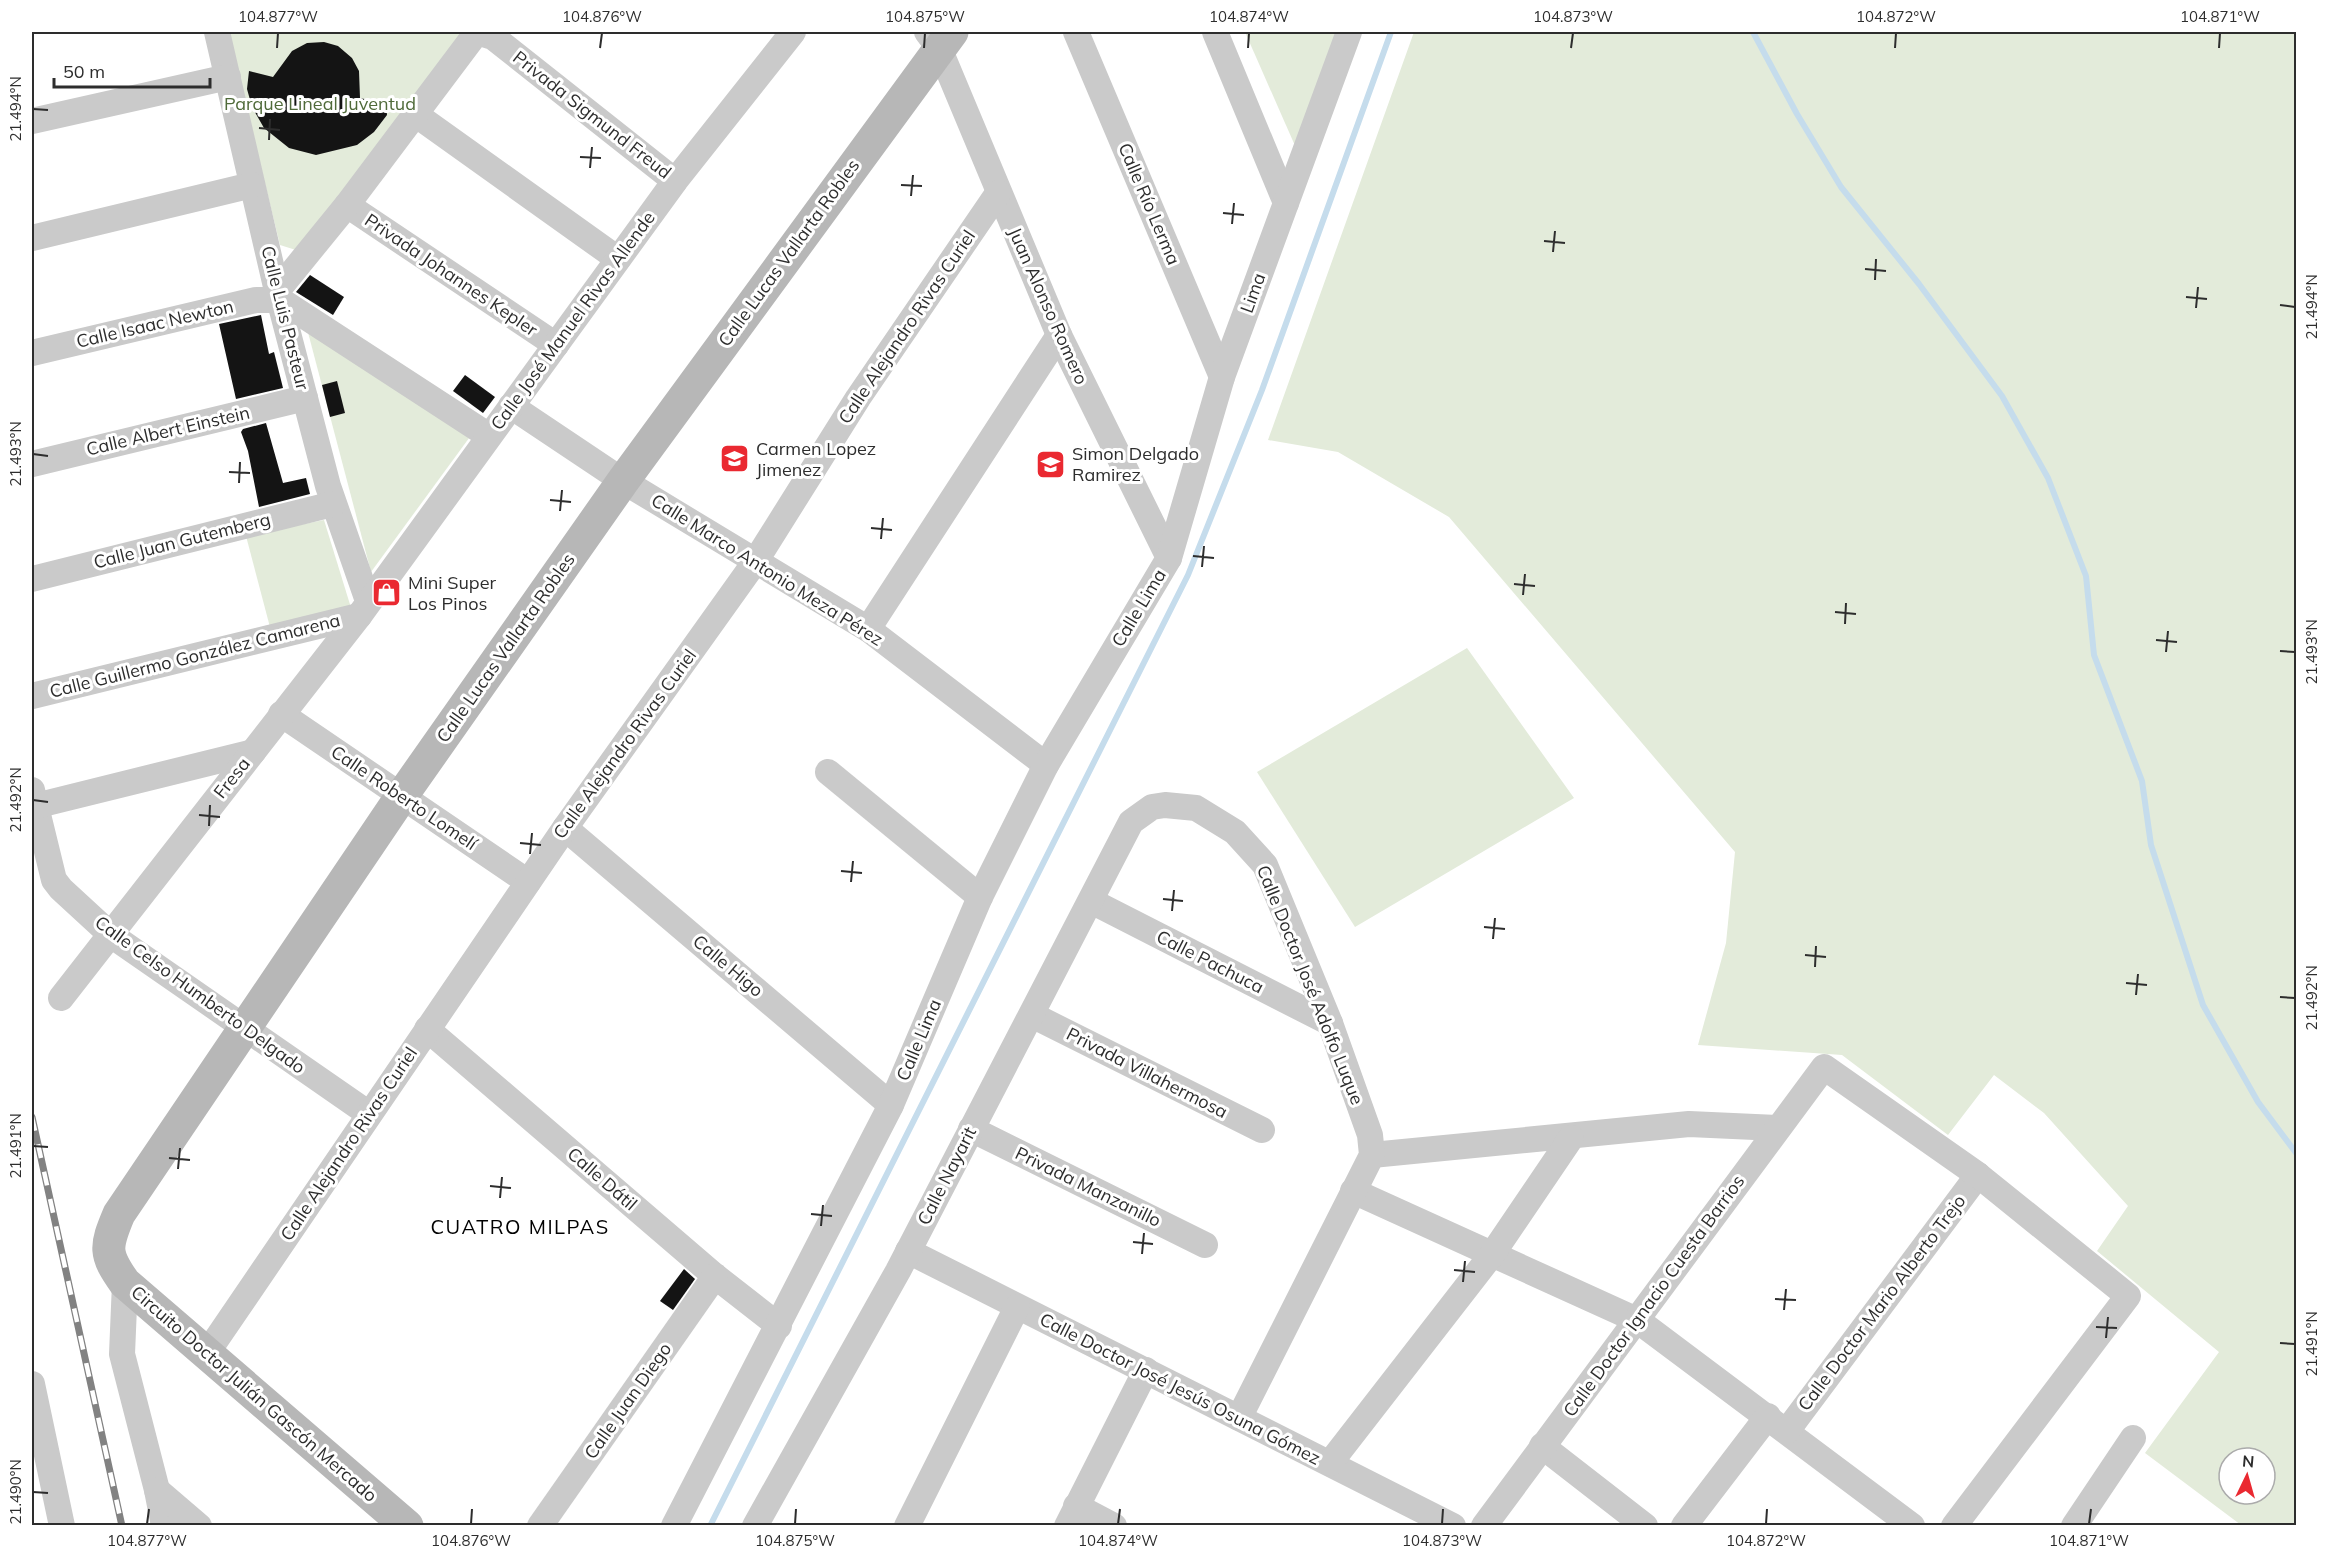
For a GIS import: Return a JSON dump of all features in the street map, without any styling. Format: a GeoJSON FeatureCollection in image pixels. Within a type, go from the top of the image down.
{"type":"FeatureCollection","features":[{"type":"Feature","properties":{"kind":"street","name":"Calle Luis Pasteur"},"geometry":{"type":"LineString","coordinates":[[217,32],[279,296],[333,504],[363,608]]}},
{"type":"Feature","properties":{"kind":"street"},"geometry":{"type":"LineString","coordinates":[[477,32],[279,296],[489,436]]}},
{"type":"Feature","properties":{"kind":"street","name":"Privada Sigmund Freud"},"geometry":{"type":"LineString","coordinates":[[477,32],[493,37],[675,181]]}},
{"type":"Feature","properties":{"kind":"street","name":"Calle José Manuel Rivas Allende"},"geometry":{"type":"LineString","coordinates":[[363,608],[675,181],[792,32]]}},
{"type":"Feature","properties":{"kind":"street","name":"Calle Río Lerma"},"geometry":{"type":"LineString","coordinates":[[1076,32],[1222,377]]}},
{"type":"Feature","properties":{"kind":"street"},"geometry":{"type":"LineString","coordinates":[[1215,32],[1286,203]]}},
{"type":"Feature","properties":{"kind":"street","name":"Lima"},"geometry":{"type":"LineString","coordinates":[[1169,558],[1222,377],[1349,32]]}},
{"type":"Feature","properties":{"kind":"street","name":"Juan Alonso Romero"},"geometry":{"type":"LineString","coordinates":[[939,37],[998,193],[1059,335],[1169,558]]}},
{"type":"Feature","properties":{"kind":"street","name":"Calle Lucas Vallarta Robles"},"geometry":{"type":"LineString","coordinates":[[125,1283],[109,1261],[110,1237],[119,1214],[401,797],[622,481],[939,37]]}},
{"type":"Feature","properties":{"kind":"street"},"geometry":{"type":"LineString","coordinates":[[32,121],[228,77]]}},
{"type":"Feature","properties":{"kind":"street"},"geometry":{"type":"LineString","coordinates":[[415,114],[618,259]]}},
{"type":"Feature","properties":{"kind":"street"},"geometry":{"type":"LineString","coordinates":[[32,238],[252,185]]}},
{"type":"Feature","properties":{"kind":"street","name":"Calle Alejandro Rivas Curiel"},"geometry":{"type":"LineString","coordinates":[[207,1353],[565,828],[755,562],[858,398],[998,193]]}},
{"type":"Feature","properties":{"kind":"street","name":"Privada Johannes Kepler"},"geometry":{"type":"LineString","coordinates":[[347,205],[556,345]]}},
{"type":"Feature","properties":{"kind":"street","name":"Calle Isaac Newton"},"geometry":{"type":"LineString","coordinates":[[32,353],[279,296]]}},
{"type":"Feature","properties":{"kind":"street"},"geometry":{"type":"LineString","coordinates":[[868,629],[1059,335]]}},
{"type":"Feature","properties":{"kind":"street","name":"Calle Albert Einstein"},"geometry":{"type":"LineString","coordinates":[[32,464],[306,398]]}},
{"type":"Feature","properties":{"kind":"street","name":"Calle Marco Antonio Meza Pérez"},"geometry":{"type":"LineString","coordinates":[[511,406],[622,481],[868,629],[1046,765]]}},
{"type":"Feature","properties":{"kind":"street","name":"Calle Juan Gutemberg"},"geometry":{"type":"LineString","coordinates":[[32,579],[333,504]]}},
{"type":"Feature","properties":{"kind":"street","name":"Calle Lima"},"geometry":{"type":"LineString","coordinates":[[674,1526],[891,1105],[980,897],[1046,765],[1169,558]]}},
{"type":"Feature","properties":{"kind":"street","name":"Calle Guillermo González Camarena"},"geometry":{"type":"LineString","coordinates":[[32,696],[363,608]]}},
{"type":"Feature","properties":{"kind":"street","name":"Fresa"},"geometry":{"type":"LineString","coordinates":[[61,998],[363,608]]}},
{"type":"Feature","properties":{"kind":"street","name":"Calle Roberto Lomelí"},"geometry":{"type":"LineString","coordinates":[[281,714],[528,882]]}},
{"type":"Feature","properties":{"kind":"street"},"geometry":{"type":"LineString","coordinates":[[34,798],[253,752]]}},
{"type":"Feature","properties":{"kind":"street"},"geometry":{"type":"LineString","coordinates":[[828,772],[980,897]]}},
{"type":"Feature","properties":{"kind":"street","name":"Calle Celso Humberto Delgado"},"geometry":{"type":"LineString","coordinates":[[34,798],[54,880],[111,935],[369,1114]]}},
{"type":"Feature","properties":{"kind":"street","name":"Calle Doctor José Adolfo Luque"},"geometry":{"type":"LineString","coordinates":[[1131,822],[1152,807],[1165,805],[1196,808],[1235,832],[1265,865],[1330,1023],[1370,1135],[1372,1155]]}},
{"type":"Feature","properties":{"kind":"street","name":"Calle Nayarit"},"geometry":{"type":"LineString","coordinates":[[758,1525],[908,1251],[1131,822]]}},
{"type":"Feature","properties":{"kind":"street","name":"Calle Higo"},"geometry":{"type":"LineString","coordinates":[[565,828],[891,1105]]}},
{"type":"Feature","properties":{"kind":"street","name":"Calle Pachuca"},"geometry":{"type":"LineString","coordinates":[[1091,901],[1330,1023]]}},
{"type":"Feature","properties":{"kind":"street","name":"Privada Villahermosa"},"geometry":{"type":"LineString","coordinates":[[1032,1015],[1262,1130]]}},
{"type":"Feature","properties":{"kind":"street","name":"Calle Dátil"},"geometry":{"type":"LineString","coordinates":[[427,1029],[716,1276],[779,1326]]}},
{"type":"Feature","properties":{"kind":"street","name":"Calle Doctor Ignacio Cuesta Barrios"},"geometry":{"type":"LineString","coordinates":[[1484,1526],[1824,1067],[1978,1175]]}},
{"type":"Feature","properties":{"kind":"street"},"geometry":{"type":"LineString","coordinates":[[1239,1418],[1372,1155],[1689,1124],[1777,1128]]}},
{"type":"Feature","properties":{"kind":"street","name":"Privada Manzanillo"},"geometry":{"type":"LineString","coordinates":[[971,1129],[1205,1245]]}},
{"type":"Feature","properties":{"kind":"street"},"geometry":{"type":"LineString","coordinates":[[1330,1463],[1493,1253],[1571,1137]]}},
{"type":"Feature","properties":{"kind":"street"},"geometry":{"type":"LineString","coordinates":[[1954,1526],[2128,1296],[1978,1175]]}},
{"type":"Feature","properties":{"kind":"street","name":"Calle Doctor Mario Alberto Trejo"},"geometry":{"type":"LineString","coordinates":[[1684,1526],[1777,1424],[1978,1175]]}},
{"type":"Feature","properties":{"kind":"street"},"geometry":{"type":"LineString","coordinates":[[1353,1191],[1637,1320],[1912,1526]]}},
{"type":"Feature","properties":{"kind":"street","name":"Calle Doctor José Jesús Osuna Gómez"},"geometry":{"type":"LineString","coordinates":[[908,1251],[1453,1526]]}},
{"type":"Feature","properties":{"kind":"street","name":"Calle Juan Diego"},"geometry":{"type":"LineString","coordinates":[[540,1526],[716,1276]]}},
{"type":"Feature","properties":{"kind":"street","name":"Circuito Doctor Julián Gascón Mercado"},"geometry":{"type":"LineString","coordinates":[[125,1283],[407,1526]]}},
{"type":"Feature","properties":{"kind":"street","name":"Circuito Doctor Julián Gascón Mercado"},"geometry":{"type":"LineString","coordinates":[[125,1283],[122,1354],[164,1526]]}},
{"type":"Feature","properties":{"kind":"street"},"geometry":{"type":"LineString","coordinates":[[907,1526],[1017,1306]]}},
{"type":"Feature","properties":{"kind":"street"},"geometry":{"type":"LineString","coordinates":[[1114,1526],[1071,1516],[1146,1370]]}},
{"type":"Feature","properties":{"kind":"street"},"geometry":{"type":"LineString","coordinates":[[32,1384],[37,1438],[62,1526]]}},
{"type":"Feature","properties":{"kind":"street"},"geometry":{"type":"LineString","coordinates":[[2074,1526],[2133,1438]]}},
{"type":"Feature","properties":{"kind":"street"},"geometry":{"type":"LineString","coordinates":[[1542,1446],[1645,1526]]}},
{"type":"Feature","properties":{"kind":"street"},"geometry":{"type":"LineString","coordinates":[[157,1490],[199,1526]]}},
{"type":"Feature","properties":{"kind":"green space","name":"Parque Lineal Juventud"},"geometry":{"type":"Polygon","coordinates":[[[228,32],[462,32],[299,251],[280,245],[228,32]]]}},
{"type":"Feature","properties":{"kind":"green space"},"geometry":{"type":"Polygon","coordinates":[[[1245,32],[1338,32],[1296,148],[1245,32]]]}},
{"type":"Feature","properties":{"kind":"green space"},"geometry":{"type":"Polygon","coordinates":[[[1414,32],[2296,32],[2296,1525],[2241,1525],[2145,1453],[2219,1352],[2097,1251],[2128,1206],[2044,1113],[1994,1075],[1948,1135],[1842,1055],[1698,1045],[1726,943],[1735,852],[1449,517],[1338,452],[1268,440],[1414,32]]]}},
{"type":"Feature","properties":{"kind":"green space"},"geometry":{"type":"Polygon","coordinates":[[[305,321],[472,434],[371,572],[305,321]]]}},
{"type":"Feature","properties":{"kind":"green space"},"geometry":{"type":"Polygon","coordinates":[[[324,520],[352,611],[271,631],[246,536],[324,520]]]}},
{"type":"Feature","properties":{"kind":"green space"},"geometry":{"type":"Polygon","coordinates":[[[1467,648],[1574,798],[1355,927],[1257,772],[1467,648]]]}},
{"type":"Feature","properties":{"kind":"building"},"geometry":{"type":"Polygon","coordinates":[[[324,42],[338,46],[352,58],[359,71],[360,98],[386,104],[387,115],[374,132],[357,145],[316,155],[289,148],[264,128],[252,107],[247,89],[249,71],[273,77],[292,51],[307,43],[324,42]]]}},
{"type":"Feature","properties":{"kind":"building"},"geometry":{"type":"Polygon","coordinates":[[[310,275],[344,297],[333,315],[296,292],[310,275]]]}},
{"type":"Feature","properties":{"kind":"building"},"geometry":{"type":"Polygon","coordinates":[[[261,315],[269,354],[274,352],[283,388],[236,399],[219,324],[261,315]]]}},
{"type":"Feature","properties":{"kind":"building"},"geometry":{"type":"Polygon","coordinates":[[[465,375],[495,397],[483,413],[453,391],[465,375]]]}},
{"type":"Feature","properties":{"kind":"building"},"geometry":{"type":"Polygon","coordinates":[[[337,381],[345,413],[330,417],[322,385],[337,381]]]}},
{"type":"Feature","properties":{"kind":"building"},"geometry":{"type":"Polygon","coordinates":[[[266,423],[283,483],[306,478],[310,494],[259,507],[248,451],[241,432],[243,429],[266,423]]]}},
{"type":"Feature","properties":{"kind":"building"},"geometry":{"type":"Polygon","coordinates":[[[684,1269],[695,1279],[673,1310],[660,1301],[684,1269]]]}},
{"type":"Feature","properties":{"kind":"waterway"},"geometry":{"type":"LineString","coordinates":[[710,1526],[1188,575],[1262,390],[1391,32]]}},
{"type":"Feature","properties":{"kind":"waterway"},"geometry":{"type":"LineString","coordinates":[[1753,32],[1797,114],[1841,187],[1919,284],[2002,396],[2048,478],[2086,576],[2094,655],[2142,781],[2151,845],[2203,1005],[2258,1102],[2296,1153]]}},
{"type":"Feature","properties":{"kind":"railway"},"geometry":{"type":"LineString","coordinates":[[32,1117],[122,1526]]}},
{"type":"Feature","properties":{"kind":"place","name":"Carmen Lopez Jimenez"},"geometry":{"type":"Point","coordinates":[735,459]}},
{"type":"Feature","properties":{"kind":"place","name":"Simon Delgado Ramirez"},"geometry":{"type":"Point","coordinates":[1051,464]}},
{"type":"Feature","properties":{"kind":"place","name":"Mini Super Los Pinos"},"geometry":{"type":"Point","coordinates":[387,593]}},
{"type":"Feature","properties":{"kind":"district","name":"CUATRO MILPAS"},"geometry":{"type":"Point","coordinates":[520,1227]}}]}
